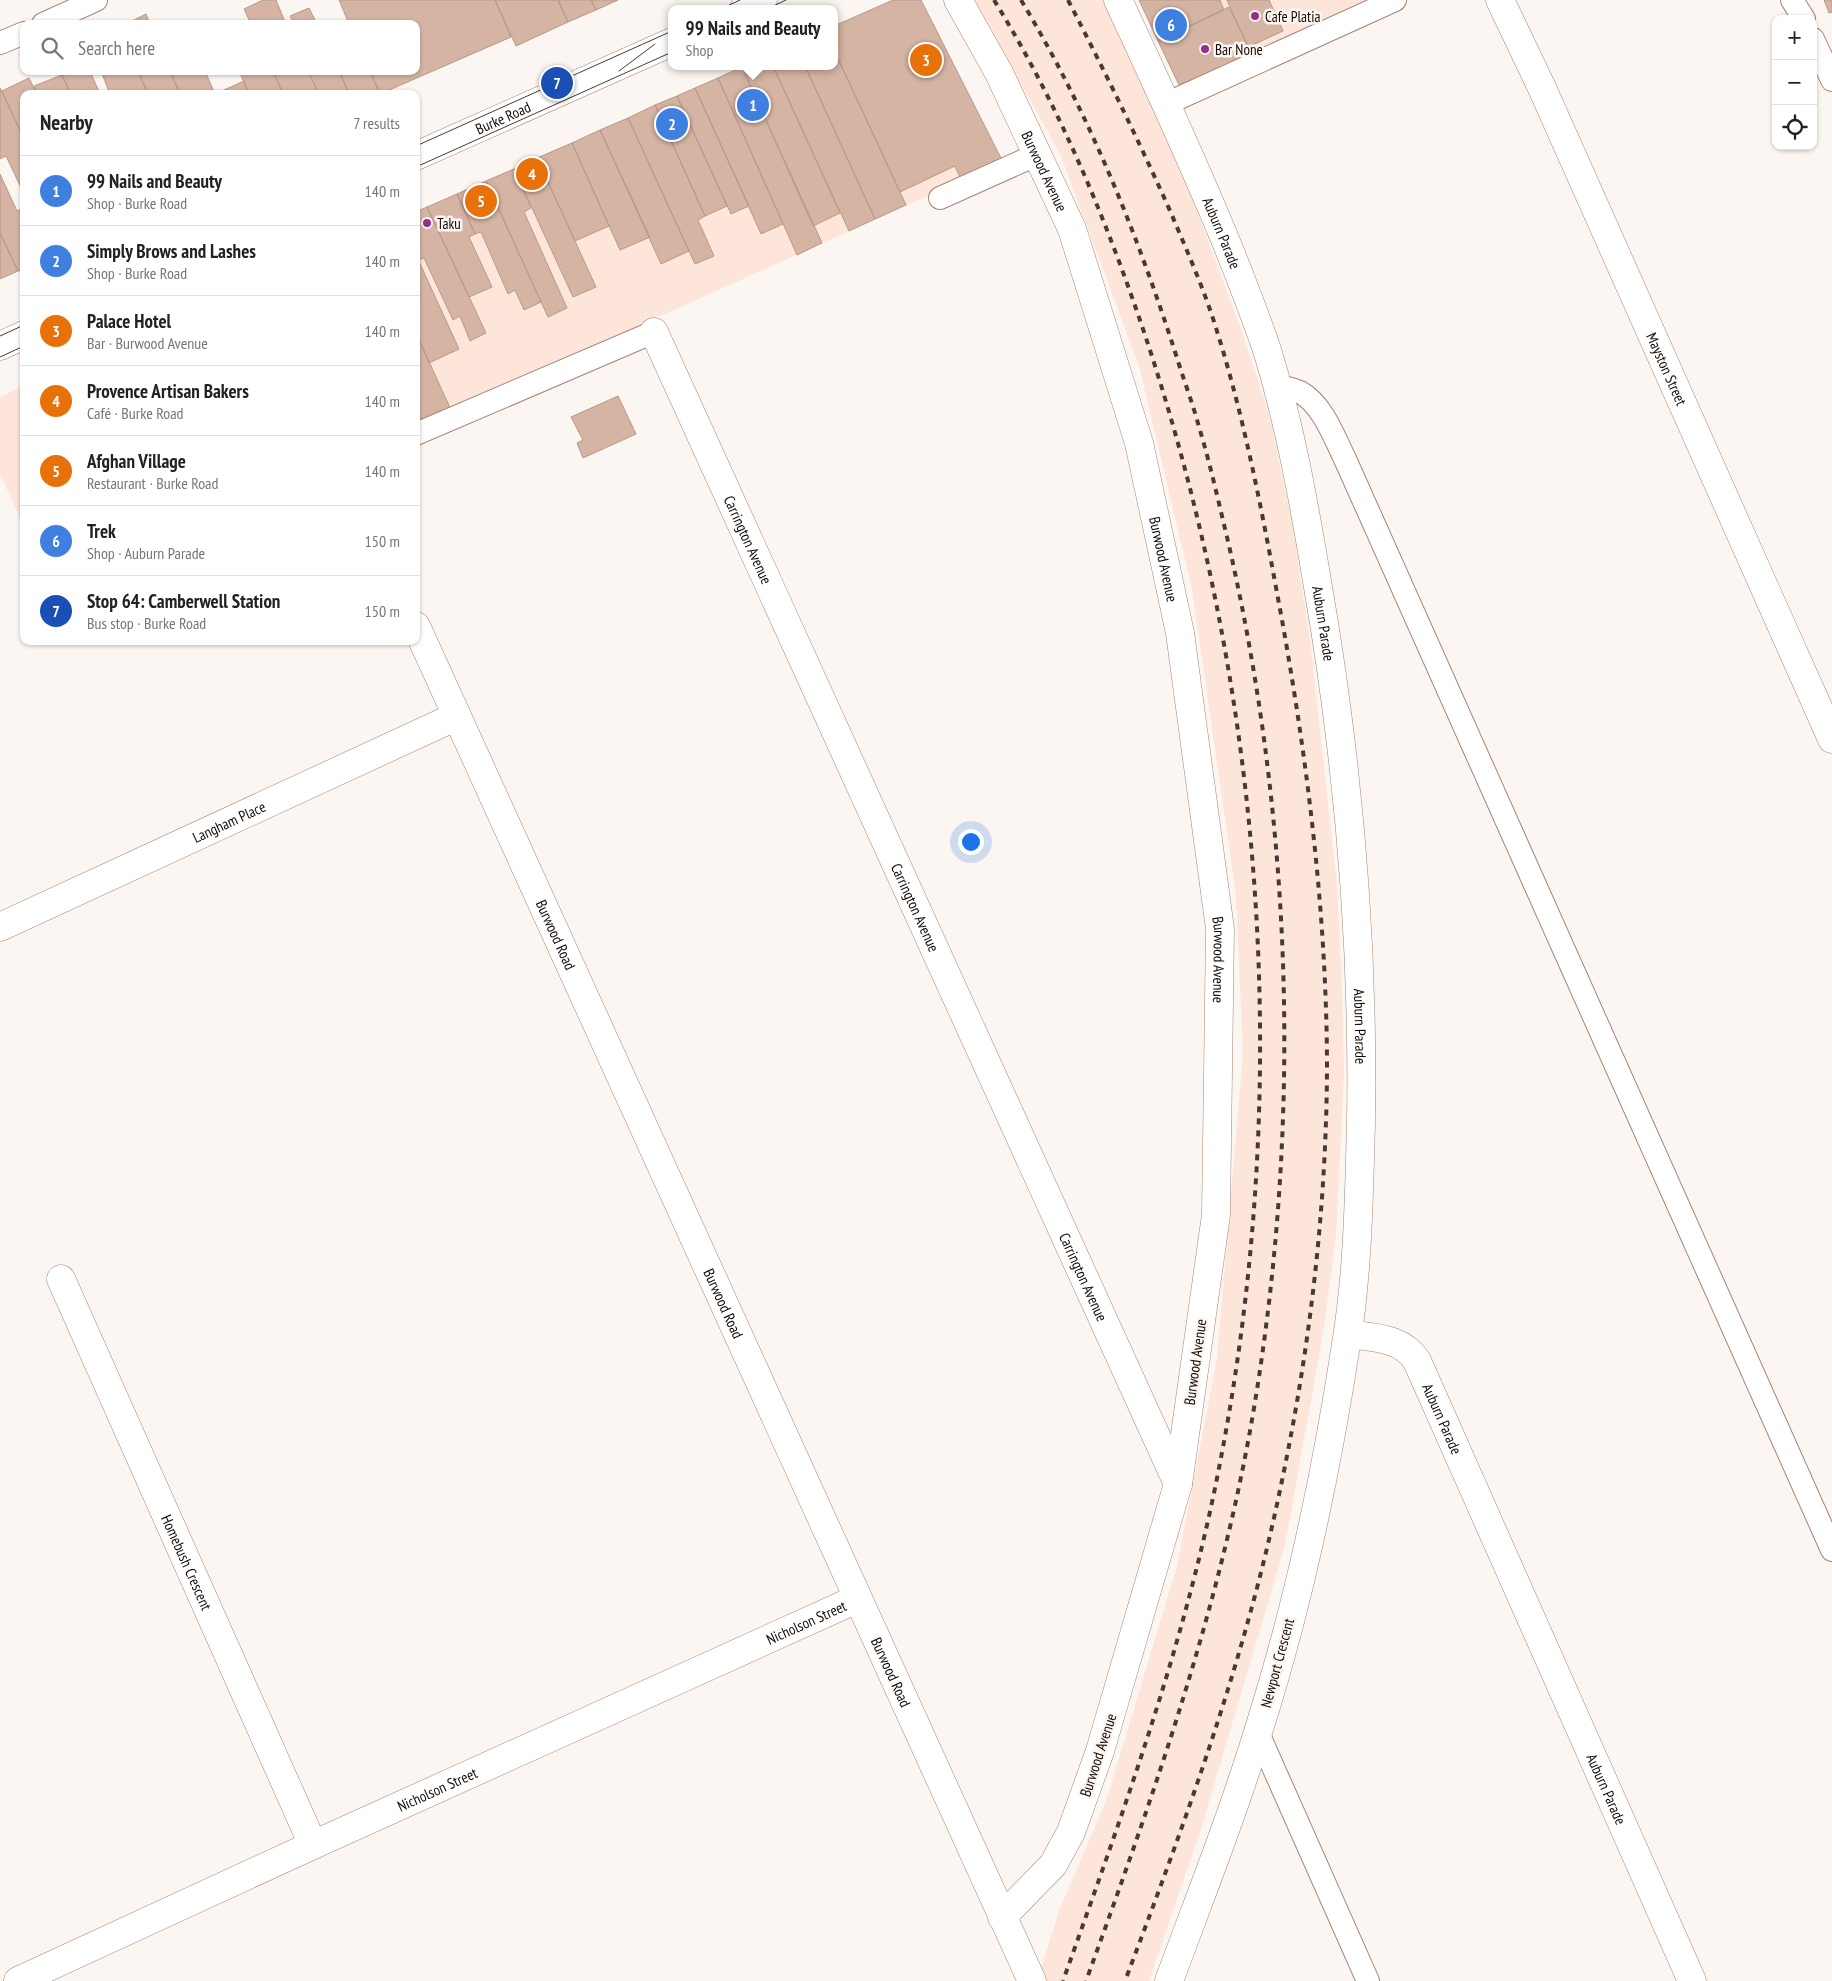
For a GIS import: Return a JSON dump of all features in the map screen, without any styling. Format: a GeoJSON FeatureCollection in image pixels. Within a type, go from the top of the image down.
{"type":"FeatureCollection","features":[{"type":"Feature","properties":{"kind":"street","name":"Burwood Avenue"},"geometry":{"type":"LineString","coordinates":[[958,0],[999,73],[1072,229],[1139,443],[1180,633],[1220,929],[1216,1215],[1178,1484],[1100,1751],[1071,1832],[1053,1865],[1002,1917]]}},
{"type":"Feature","properties":{"kind":"street","name":"Auburn Parade"},"geometry":{"type":"LineString","coordinates":[[1118,0],[1166,104],[1247,295],[1277,385],[1304,503],[1329,646],[1344,768],[1351,852],[1358,950],[1362,1077],[1358,1220],[1348,1334],[1398,1343],[1407,1348],[1417,1361],[1692,1981]]}},
{"type":"Feature","properties":{"kind":"street","name":"Mayston Street"},"geometry":{"type":"LineString","coordinates":[[1500,0],[1546,97],[1832,739]]}},
{"type":"Feature","properties":{"kind":"street","name":"Burke Road"},"geometry":{"type":"LineString","coordinates":[[420,154],[668,44]]}},
{"type":"Feature","properties":{"kind":"street","name":"Carrington Avenue"},"geometry":{"type":"LineString","coordinates":[[654,332],[1178,1484]]}},
{"type":"Feature","properties":{"kind":"street"},"geometry":{"type":"LineString","coordinates":[[0,346],[20,337]]}},
{"type":"Feature","properties":{"kind":"street","name":"Burwood Road"},"geometry":{"type":"LineString","coordinates":[[420,635],[1032,1981]]}},
{"type":"Feature","properties":{"kind":"street","name":"Langham Place"},"geometry":{"type":"LineString","coordinates":[[0,927],[458,716]]}},
{"type":"Feature","properties":{"kind":"street","name":"Homebush Crescent"},"geometry":{"type":"LineString","coordinates":[[61,1279],[313,1845]]}},
{"type":"Feature","properties":{"kind":"street","name":"Newport Crescent"},"geometry":{"type":"LineString","coordinates":[[1169,1981],[1258,1733],[1273,1683],[1317,1509],[1348,1334]]}},
{"type":"Feature","properties":{"kind":"street","name":"Nicholson Street"},"geometry":{"type":"LineString","coordinates":[[18,1981],[313,1845],[857,1599]]}},
{"type":"Feature","properties":{"kind":"lane"},"geometry":{"type":"LineString","coordinates":[[49,20],[64,7],[96,0]]}},
{"type":"Feature","properties":{"kind":"lane"},"geometry":{"type":"LineString","coordinates":[[1166,104],[1395,0]]}},
{"type":"Feature","properties":{"kind":"lane"},"geometry":{"type":"LineString","coordinates":[[1792,0],[1801,15]]}},
{"type":"Feature","properties":{"kind":"lane"},"geometry":{"type":"LineString","coordinates":[[0,43],[20,35]]}},
{"type":"Feature","properties":{"kind":"lane"},"geometry":{"type":"LineString","coordinates":[[1817,48],[1832,80]]}},
{"type":"Feature","properties":{"kind":"lane"},"geometry":{"type":"LineString","coordinates":[[940,198],[1036,154]]}},
{"type":"Feature","properties":{"kind":"lane"},"geometry":{"type":"LineString","coordinates":[[420,432],[654,332]]}},
{"type":"Feature","properties":{"kind":"lane"},"geometry":{"type":"LineString","coordinates":[[1277,385],[1299,392],[1311,401],[1330,429],[1341,452],[1832,1550]]}},
{"type":"Feature","properties":{"kind":"lane"},"geometry":{"type":"LineString","coordinates":[[1258,1733],[1368,1981]]}},
{"type":"Feature","properties":{"kind":"shaded area"},"geometry":{"type":"Polygon","coordinates":[[[893,0],[921,0],[1003,162],[420,424],[420,210],[734,70],[838,70],[838,24],[893,0]]]}},
{"type":"Feature","properties":{"kind":"shaded area"},"geometry":{"type":"Polygon","coordinates":[[[975,0],[1103,0],[1187,185],[1241,329],[1270,418],[1292,521],[1311,648],[1337,885],[1344,1074],[1336,1234],[1324,1328],[1285,1545],[1201,1829],[1149,1981],[1037,1981],[1059,1911],[1106,1801],[1177,1566],[1217,1359],[1243,1054],[1236,895],[1192,589],[1139,366],[1061,156],[975,0]]]}},
{"type":"Feature","properties":{"kind":"shaded area"},"geometry":{"type":"Polygon","coordinates":[[[1139,0],[1367,0],[1179,85],[1139,0]]]}},
{"type":"Feature","properties":{"kind":"shaded area"},"geometry":{"type":"Polygon","coordinates":[[[20,388],[20,518],[0,474],[0,397],[20,388]]]}},
{"type":"Feature","properties":{"kind":"building"},"geometry":{"type":"Polygon","coordinates":[[[263,0],[276,0],[284,20],[249,20],[244,9],[263,0]]]}},
{"type":"Feature","properties":{"kind":"building"},"geometry":{"type":"Polygon","coordinates":[[[339,0],[495,0],[511,37],[389,90],[378,90],[372,75],[420,75],[420,20],[347,20],[339,0]]]}},
{"type":"Feature","properties":{"kind":"building"},"geometry":{"type":"Polygon","coordinates":[[[495,0],[558,0],[568,22],[516,46],[495,0]]]}},
{"type":"Feature","properties":{"kind":"building"},"geometry":{"type":"Polygon","coordinates":[[[558,0],[591,0],[596,10],[568,22],[558,0]]]}},
{"type":"Feature","properties":{"kind":"building"},"geometry":{"type":"Polygon","coordinates":[[[591,0],[618,0],[596,10],[591,0]]]}},
{"type":"Feature","properties":{"kind":"building"},"geometry":{"type":"Polygon","coordinates":[[[893,0],[921,0],[1003,162],[961,180],[955,166],[900,192],[838,59],[838,24],[893,0]]]}},
{"type":"Feature","properties":{"kind":"building"},"geometry":{"type":"Polygon","coordinates":[[[1139,0],[1220,0],[1224,10],[1158,41],[1139,0]]]}},
{"type":"Feature","properties":{"kind":"building","name":"Cafe Platia"},"geometry":{"type":"Polygon","coordinates":[[[1227,0],[1269,0],[1283,31],[1248,47],[1227,0]]]}},
{"type":"Feature","properties":{"kind":"building"},"geometry":{"type":"Polygon","coordinates":[[[1824,0],[1832,0],[1832,12],[1829,13],[1824,0]]]}},
{"type":"Feature","properties":{"kind":"building","name":"Bar None"},"geometry":{"type":"Polygon","coordinates":[[[1229,7],[1253,56],[1179,85],[1158,41],[1229,7]]]}},
{"type":"Feature","properties":{"kind":"building"},"geometry":{"type":"Polygon","coordinates":[[[309,8],[315,20],[292,20],[290,16],[309,8]]]}},
{"type":"Feature","properties":{"kind":"building"},"geometry":{"type":"Polygon","coordinates":[[[146,14],[148,20],[134,20],[146,14]]]}},
{"type":"Feature","properties":{"kind":"building"},"geometry":{"type":"Polygon","coordinates":[[[838,59],[906,205],[875,219],[807,70],[838,70],[838,59]]]}},
{"type":"Feature","properties":{"kind":"building"},"geometry":{"type":"Polygon","coordinates":[[[735,70],[743,70],[822,243],[797,255],[718,78],[735,70]]]}},
{"type":"Feature","properties":{"kind":"building"},"geometry":{"type":"Polygon","coordinates":[[[743,70],[775,70],[840,213],[813,226],[743,70]]]}},
{"type":"Feature","properties":{"kind":"building"},"geometry":{"type":"Polygon","coordinates":[[[775,70],[807,70],[875,219],[849,231],[775,70]]]}},
{"type":"Feature","properties":{"kind":"building"},"geometry":{"type":"Polygon","coordinates":[[[62,75],[92,75],[98,90],[69,90],[62,75]]]}},
{"type":"Feature","properties":{"kind":"building"},"geometry":{"type":"Polygon","coordinates":[[[62,75],[69,90],[36,90],[34,86],[62,75]]]}},
{"type":"Feature","properties":{"kind":"building"},"geometry":{"type":"Polygon","coordinates":[[[103,75],[140,75],[146,90],[108,90],[103,75]]]}},
{"type":"Feature","properties":{"kind":"building"},"geometry":{"type":"Polygon","coordinates":[[[140,75],[172,75],[178,90],[146,90],[140,75]]]}},
{"type":"Feature","properties":{"kind":"building"},"geometry":{"type":"Polygon","coordinates":[[[172,75],[207,75],[213,90],[178,90],[172,75]]]}},
{"type":"Feature","properties":{"kind":"building"},"geometry":{"type":"Polygon","coordinates":[[[241,75],[275,75],[281,90],[247,90],[241,75]]]}},
{"type":"Feature","properties":{"kind":"building"},"geometry":{"type":"Polygon","coordinates":[[[275,75],[310,75],[317,90],[281,90],[275,75]]]}},
{"type":"Feature","properties":{"kind":"building"},"geometry":{"type":"Polygon","coordinates":[[[310,75],[341,75],[347,90],[317,90],[310,75]]]}},
{"type":"Feature","properties":{"kind":"building"},"geometry":{"type":"Polygon","coordinates":[[[341,75],[372,75],[378,90],[347,90],[341,75]]]}},
{"type":"Feature","properties":{"kind":"building"},"geometry":{"type":"Polygon","coordinates":[[[29,78],[35,90],[20,90],[20,130],[2,91],[29,78]]]}},
{"type":"Feature","properties":{"kind":"building"},"geometry":{"type":"Polygon","coordinates":[[[718,78],[783,224],[761,234],[695,88],[718,78]]]}},
{"type":"Feature","properties":{"kind":"building"},"geometry":{"type":"Polygon","coordinates":[[[244,81],[247,90],[224,90],[244,81]]]}},
{"type":"Feature","properties":{"kind":"building"},"geometry":{"type":"Polygon","coordinates":[[[0,88],[20,130],[20,186],[6,156],[0,159],[0,88]]]}},
{"type":"Feature","properties":{"kind":"building"},"geometry":{"type":"Polygon","coordinates":[[[695,88],[749,206],[731,214],[677,96],[695,88]]]}},
{"type":"Feature","properties":{"kind":"building"},"geometry":{"type":"Polygon","coordinates":[[[677,96],[727,206],[705,216],[655,105],[677,96]]]}},
{"type":"Feature","properties":{"kind":"building"},"geometry":{"type":"Polygon","coordinates":[[[655,105],[705,216],[698,220],[714,256],[695,264],[628,118],[655,105]]]}},
{"type":"Feature","properties":{"kind":"building"},"geometry":{"type":"Polygon","coordinates":[[[628,118],[689,251],[661,264],[600,130],[628,118]]]}},
{"type":"Feature","properties":{"kind":"building"},"geometry":{"type":"Polygon","coordinates":[[[600,130],[650,237],[620,250],[572,143],[600,130]]]}},
{"type":"Feature","properties":{"kind":"building"},"geometry":{"type":"Polygon","coordinates":[[[572,143],[609,226],[575,241],[537,158],[572,143]]]}},
{"type":"Feature","properties":{"kind":"building"},"geometry":{"type":"Polygon","coordinates":[[[537,158],[596,287],[573,297],[514,169],[537,158]]]}},
{"type":"Feature","properties":{"kind":"building"},"geometry":{"type":"Polygon","coordinates":[[[514,169],[531,208],[524,212],[567,308],[548,317],[486,181],[514,169]]]}},
{"type":"Feature","properties":{"kind":"building"},"geometry":{"type":"Polygon","coordinates":[[[0,174],[17,211],[20,210],[20,270],[18,271],[0,233],[0,174]]]}},
{"type":"Feature","properties":{"kind":"building"},"geometry":{"type":"Polygon","coordinates":[[[486,181],[541,302],[524,310],[515,290],[508,294],[481,232],[475,234],[457,194],[486,181]]]}},
{"type":"Feature","properties":{"kind":"building"},"geometry":{"type":"Polygon","coordinates":[[[457,194],[475,234],[469,237],[492,287],[469,297],[427,207],[457,194]]]}},
{"type":"Feature","properties":{"kind":"building"},"geometry":{"type":"Polygon","coordinates":[[[427,207],[486,333],[470,341],[460,316],[453,320],[424,258],[420,260],[420,210],[427,207]]]}},
{"type":"Feature","properties":{"kind":"building"},"geometry":{"type":"Polygon","coordinates":[[[0,233],[18,271],[0,279],[0,233]]]}},
{"type":"Feature","properties":{"kind":"building"},"geometry":{"type":"Polygon","coordinates":[[[420,264],[459,349],[429,363],[420,342],[420,264]]]}},
{"type":"Feature","properties":{"kind":"building"},"geometry":{"type":"Polygon","coordinates":[[[420,342],[451,410],[423,423],[420,417],[420,342]]]}},
{"type":"Feature","properties":{"kind":"building"},"geometry":{"type":"Polygon","coordinates":[[[618,396],[636,434],[583,458],[577,443],[583,440],[571,417],[618,396]]]}},
{"type":"Feature","properties":{"kind":"tram line"},"geometry":{"type":"LineString","coordinates":[[729,5],[740,0]]}},
{"type":"Feature","properties":{"kind":"tram line"},"geometry":{"type":"LineString","coordinates":[[775,5],[786,0]]}},
{"type":"Feature","properties":{"kind":"tram line"},"geometry":{"type":"LineString","coordinates":[[420,144],[668,33]]}},
{"type":"Feature","properties":{"kind":"tram line"},"geometry":{"type":"LineString","coordinates":[[619,71],[655,44]]}},
{"type":"Feature","properties":{"kind":"tram line"},"geometry":{"type":"LineString","coordinates":[[420,165],[668,54]]}},
{"type":"Feature","properties":{"kind":"tram line"},"geometry":{"type":"LineString","coordinates":[[0,336],[20,327]]}},
{"type":"Feature","properties":{"kind":"tram line"},"geometry":{"type":"LineString","coordinates":[[0,357],[20,348]]}},
{"type":"Feature","properties":{"kind":"railway"},"geometry":{"type":"LineString","coordinates":[[994,0],[1040,81],[1098,207],[1146,338],[1187,475],[1218,615],[1241,756],[1255,898],[1260,1041],[1256,1184],[1242,1326],[1219,1468],[1205,1534],[1171,1663],[1130,1791],[1063,1981]]}},
{"type":"Feature","properties":{"kind":"railway"},"geometry":{"type":"LineString","coordinates":[[1021,0],[1068,86],[1110,175],[1162,311],[1207,454],[1227,537],[1249,644],[1266,753],[1277,862],[1283,971],[1284,1081],[1279,1190],[1269,1300],[1254,1408],[1240,1482],[1204,1627],[1183,1698],[1136,1840],[1086,1981]]}},
{"type":"Feature","properties":{"kind":"railway"},"geometry":{"type":"LineString","coordinates":[[1068,0],[1159,186],[1201,284],[1227,364],[1254,473],[1282,620],[1300,730],[1314,839],[1326,1005],[1326,1114],[1320,1223],[1308,1330],[1291,1437],[1266,1553],[1232,1677],[1192,1799],[1125,1981]]}},
{"type":"Feature","properties":{"kind":"place","name":"Cafe Platia"},"geometry":{"type":"Point","coordinates":[1255,16]}},
{"type":"Feature","properties":{"kind":"place","name":"Trek"},"geometry":{"type":"Point","coordinates":[1171,25]}},
{"type":"Feature","properties":{"kind":"place","name":"Bar None"},"geometry":{"type":"Point","coordinates":[1205,49]}},
{"type":"Feature","properties":{"kind":"place","name":"Palace Hotel"},"geometry":{"type":"Point","coordinates":[926,60]}},
{"type":"Feature","properties":{"kind":"place","name":"Stop 64: Camberwell Station"},"geometry":{"type":"Point","coordinates":[557,83]}},
{"type":"Feature","properties":{"kind":"place","name":"99 Nails and Beauty"},"geometry":{"type":"Point","coordinates":[753,105]}},
{"type":"Feature","properties":{"kind":"place","name":"Simply Brows and Lashes"},"geometry":{"type":"Point","coordinates":[672,124]}},
{"type":"Feature","properties":{"kind":"place","name":"Provence Artisan Bakers"},"geometry":{"type":"Point","coordinates":[532,174]}},
{"type":"Feature","properties":{"kind":"place","name":"Afghan Village"},"geometry":{"type":"Point","coordinates":[481,201]}},
{"type":"Feature","properties":{"kind":"place","name":"Taku"},"geometry":{"type":"Point","coordinates":[427,223]}}]}
